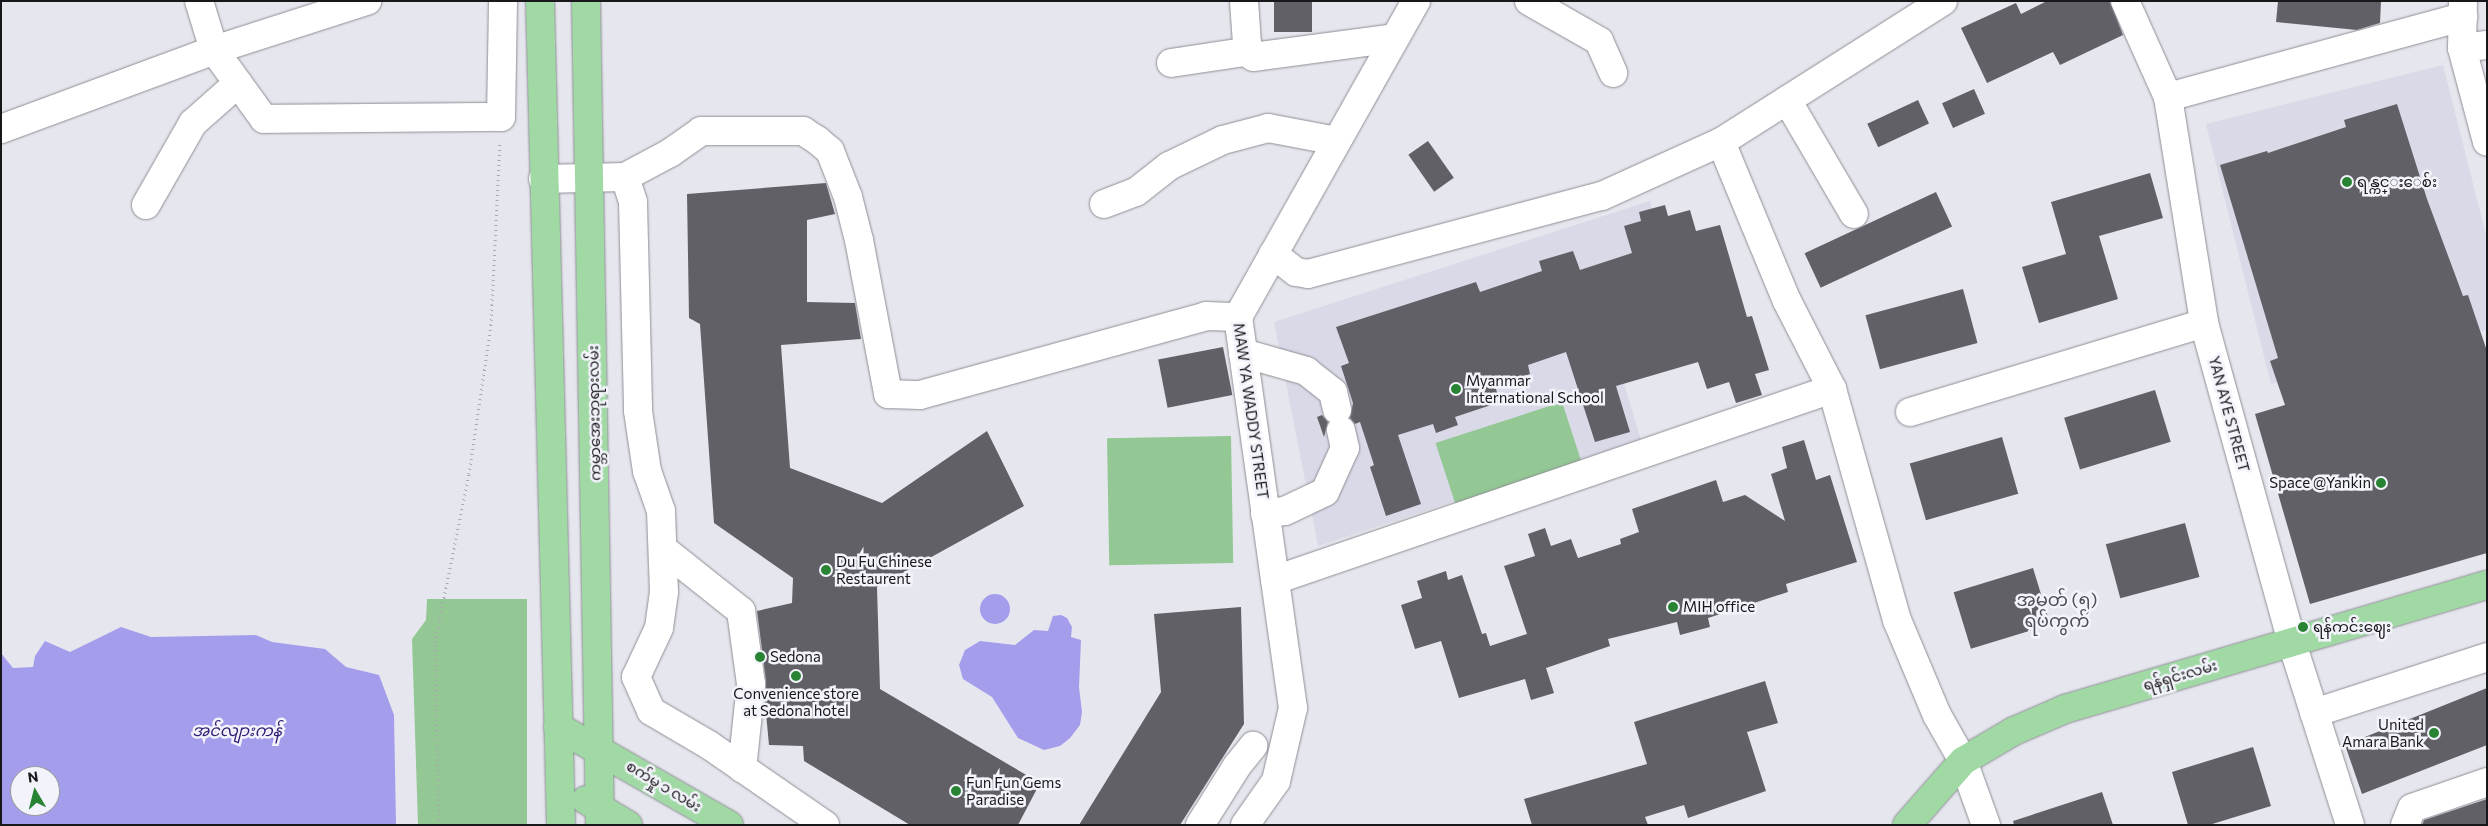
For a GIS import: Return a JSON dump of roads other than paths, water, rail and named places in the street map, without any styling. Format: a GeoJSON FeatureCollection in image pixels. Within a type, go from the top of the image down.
{"type":"FeatureCollection","features":[{"type":"Feature","properties":{"kind":"main road"},"geometry":{"type":"LineString","coordinates":[[540,1],[543,179],[561,825]]}},
{"type":"Feature","properties":{"kind":"main road","name":"ကမ္ဘာအေးဘုရားလမ်း"},"geometry":{"type":"LineString","coordinates":[[586,1],[591,178],[600,816]]}},
{"type":"Feature","properties":{"kind":"main road","name":"ရန်ရှင်းလမ်း"},"geometry":{"type":"LineString","coordinates":[[1907,825],[1963,761],[2014,731],[2065,710],[2487,585]]}},
{"type":"Feature","properties":{"kind":"main road","name":"စက်မှု ၁ လမ်း"},"geometry":{"type":"LineString","coordinates":[[558,727],[600,748],[729,825]]}},
{"type":"Feature","properties":{"kind":"main road"},"geometry":{"type":"LineString","coordinates":[[560,786],[600,816],[628,825]]}},
{"type":"Feature","properties":{"kind":"street"},"geometry":{"type":"LineString","coordinates":[[199,1],[214,50],[264,119],[501,117],[503,1]]}},
{"type":"Feature","properties":{"kind":"street"},"geometry":{"type":"LineString","coordinates":[[1,129],[214,50],[367,1]]}},
{"type":"Feature","properties":{"kind":"street"},"geometry":{"type":"LineString","coordinates":[[1244,1],[1250,51],[1253,57],[1266,57],[1395,38]]}},
{"type":"Feature","properties":{"kind":"street","name":"MAW YA WADDY STREET"},"geometry":{"type":"LineString","coordinates":[[1245,825],[1276,780],[1293,708],[1238,317],[1416,1]]}},
{"type":"Feature","properties":{"kind":"street"},"geometry":{"type":"LineString","coordinates":[[1529,1],[1599,41],[1613,72]]}},
{"type":"Feature","properties":{"kind":"street"},"geometry":{"type":"LineString","coordinates":[[1273,254],[1296,272],[1308,274],[1602,196],[1721,142],[1944,1]]}},
{"type":"Feature","properties":{"kind":"street","name":"YAN AYE STREET"},"geometry":{"type":"LineString","coordinates":[[2125,1],[2168,97],[2204,322],[2292,642],[2350,825]]}},
{"type":"Feature","properties":{"kind":"street"},"geometry":{"type":"LineString","coordinates":[[2168,97],[2463,9],[2474,47],[2487,142]]}},
{"type":"Feature","properties":{"kind":"street"},"geometry":{"type":"LineString","coordinates":[[1170,63],[1250,51]]}},
{"type":"Feature","properties":{"kind":"street"},"geometry":{"type":"LineString","coordinates":[[146,206],[193,123],[238,83]]}},
{"type":"Feature","properties":{"kind":"street"},"geometry":{"type":"LineString","coordinates":[[1787,100],[1854,214]]}},
{"type":"Feature","properties":{"kind":"street"},"geometry":{"type":"LineString","coordinates":[[1104,204],[1136,192],[1169,166],[1223,140],[1268,128],[1337,141]]}},
{"type":"Feature","properties":{"kind":"street"},"geometry":{"type":"LineString","coordinates":[[543,179],[626,177],[670,153],[701,131],[804,131],[830,151],[848,197],[859,240],[888,394],[920,395],[1206,316],[1238,317]]}},
{"type":"Feature","properties":{"kind":"street"},"geometry":{"type":"LineString","coordinates":[[1721,142],[1788,302],[1832,390],[1897,620],[1937,715],[1963,761],[1986,825]]}},
{"type":"Feature","properties":{"kind":"street"},"geometry":{"type":"LineString","coordinates":[[626,177],[633,202],[636,245],[638,411],[647,471],[661,511],[664,592],[659,628],[636,677],[651,711],[825,825]]}},
{"type":"Feature","properties":{"kind":"street"},"geometry":{"type":"LineString","coordinates":[[1910,412],[2204,322]]}},
{"type":"Feature","properties":{"kind":"street"},"geometry":{"type":"LineString","coordinates":[[1243,353],[1306,371],[1333,392],[1345,448],[1324,492],[1286,511],[1265,514]]}},
{"type":"Feature","properties":{"kind":"street"},"geometry":{"type":"LineString","coordinates":[[1275,580],[1832,390]]}},
{"type":"Feature","properties":{"kind":"street"},"geometry":{"type":"LineString","coordinates":[[663,549],[741,610],[751,684],[742,769]]}},
{"type":"Feature","properties":{"kind":"street"},"geometry":{"type":"LineString","coordinates":[[2314,713],[2487,657]]}},
{"type":"Feature","properties":{"kind":"street"},"geometry":{"type":"LineString","coordinates":[[1200,825],[1237,766],[1253,746]]}},
{"type":"Feature","properties":{"kind":"street"},"geometry":{"type":"LineString","coordinates":[[2405,825],[2412,808],[2487,782]]}},
{"type":"Feature","properties":{"kind":"water"},"geometry":{"type":"Polygon","coordinates":[[[995,594],[1006,598],[1010,609],[1006,620],[995,624],[984,620],[980,609],[984,598],[995,594]]]}},
{"type":"Feature","properties":{"kind":"water"},"geometry":{"type":"Polygon","coordinates":[[[1061,615],[1067,618],[1072,627],[1071,637],[1081,640],[1079,687],[1082,712],[1080,725],[1070,738],[1060,746],[1044,750],[1018,738],[992,697],[963,679],[959,665],[965,650],[980,641],[1015,645],[1034,630],[1048,631],[1053,616],[1061,615]]]}},
{"type":"Feature","properties":{"kind":"water","name":"အင်လျားကန်"},"geometry":{"type":"Polygon","coordinates":[[[121,627],[151,637],[256,635],[272,642],[325,649],[346,667],[379,675],[394,715],[396,825],[1,825],[1,653],[13,668],[33,667],[35,656],[45,641],[70,652],[121,627]]]}},
{"type":"Feature","properties":{"kind":"place","name":"ရန္ကင္းေစ်း"},"geometry":{"type":"Point","coordinates":[2347,182]}},
{"type":"Feature","properties":{"kind":"place","name":"Myanmar International School"},"geometry":{"type":"Point","coordinates":[1456,389]}},
{"type":"Feature","properties":{"kind":"place","name":"Space @Yankin"},"geometry":{"type":"Point","coordinates":[2381,483]}},
{"type":"Feature","properties":{"kind":"place","name":"Du Fu Chinese Restaurent"},"geometry":{"type":"Point","coordinates":[826,570]}},
{"type":"Feature","properties":{"kind":"place","name":"MIH office"},"geometry":{"type":"Point","coordinates":[1673,607]}},
{"type":"Feature","properties":{"kind":"place","name":"ရန်ကင်းဈေး"},"geometry":{"type":"Point","coordinates":[2303,627]}},
{"type":"Feature","properties":{"kind":"place","name":"Sedona"},"geometry":{"type":"Point","coordinates":[760,657]}},
{"type":"Feature","properties":{"kind":"place","name":"Convenience store at Sedona hotel"},"geometry":{"type":"Point","coordinates":[796,676]}},
{"type":"Feature","properties":{"kind":"place","name":"United Amara Bank"},"geometry":{"type":"Point","coordinates":[2434,733]}},
{"type":"Feature","properties":{"kind":"place","name":"Fun Fun Gems Paradise"},"geometry":{"type":"Point","coordinates":[956,791]}},
{"type":"Feature","properties":{"kind":"district","name":"အမှတ် (၅) ရပ်ကွက်"},"geometry":{"type":"Point","coordinates":[2057,610]}}]}
